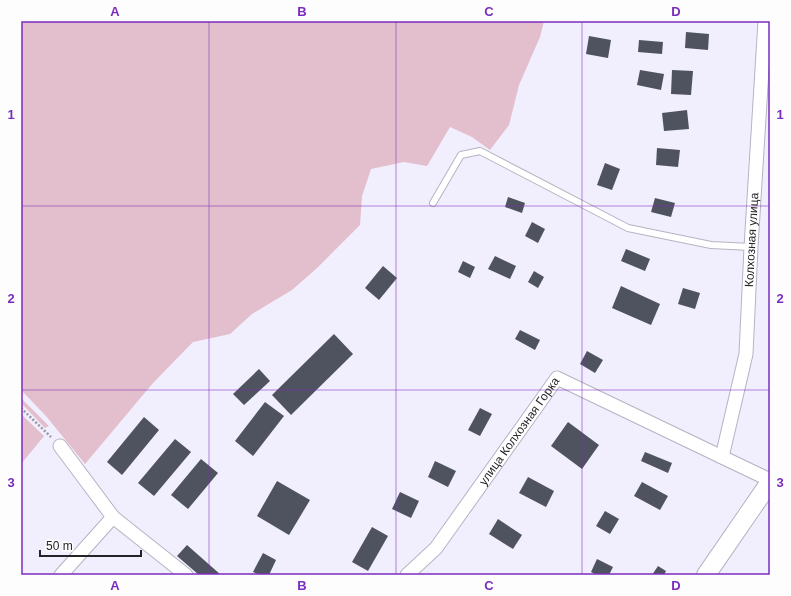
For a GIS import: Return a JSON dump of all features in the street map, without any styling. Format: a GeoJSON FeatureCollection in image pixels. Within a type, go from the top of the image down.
{"type":"FeatureCollection","features":[{"type":"Feature","properties":{"kind":"main road"},"geometry":{"type":"LineString","coordinates":[[706,575],[770,481]]}},
{"type":"Feature","properties":{"kind":"street","name":"Колхозная улица"},"geometry":{"type":"LineString","coordinates":[[722,457],[746,354],[765,21]]}},
{"type":"Feature","properties":{"kind":"street","name":"улица Колхозная Горка"},"geometry":{"type":"LineString","coordinates":[[407,575],[436,548],[557,378],[770,481]]}},
{"type":"Feature","properties":{"kind":"street"},"geometry":{"type":"LineString","coordinates":[[60,446],[113,517],[186,575]]}},
{"type":"Feature","properties":{"kind":"street"},"geometry":{"type":"LineString","coordinates":[[61,575],[113,517]]}},
{"type":"Feature","properties":{"kind":"lane"},"geometry":{"type":"LineString","coordinates":[[433,203],[461,155],[480,152],[628,228],[711,245],[751,247]]}},
{"type":"Feature","properties":{"kind":"path"},"geometry":{"type":"LineString","coordinates":[[21,408],[60,446]]}},
{"type":"Feature","properties":{"kind":"shaded area"},"geometry":{"type":"Polygon","coordinates":[[[21,21],[544,21],[540,37],[519,85],[509,125],[490,150],[472,137],[450,127],[427,166],[404,162],[371,169],[362,196],[360,225],[317,268],[292,290],[252,314],[230,334],[193,342],[153,383],[85,464],[46,416],[21,390],[21,21]]]}},
{"type":"Feature","properties":{"kind":"shaded area"},"geometry":{"type":"Polygon","coordinates":[[[21,398],[49,426],[45,428],[21,403],[21,398]]]}},
{"type":"Feature","properties":{"kind":"shaded area"},"geometry":{"type":"Polygon","coordinates":[[[21,414],[44,436],[21,464],[21,414]]]}},
{"type":"Feature","properties":{"kind":"building"},"geometry":{"type":"Polygon","coordinates":[[[686,32],[709,34],[708,50],[685,48],[686,32]]]}},
{"type":"Feature","properties":{"kind":"building"},"geometry":{"type":"Polygon","coordinates":[[[589,36],[611,40],[608,58],[586,54],[589,36]]]}},
{"type":"Feature","properties":{"kind":"building"},"geometry":{"type":"Polygon","coordinates":[[[639,40],[663,42],[662,54],[638,52],[639,40]]]}},
{"type":"Feature","properties":{"kind":"building"},"geometry":{"type":"Polygon","coordinates":[[[640,70],[664,74],[661,90],[637,85],[640,70]]]}},
{"type":"Feature","properties":{"kind":"building"},"geometry":{"type":"Polygon","coordinates":[[[672,70],[693,71],[691,95],[671,94],[672,70]]]}},
{"type":"Feature","properties":{"kind":"building"},"geometry":{"type":"Polygon","coordinates":[[[687,110],[689,129],[664,131],[662,113],[687,110]]]}},
{"type":"Feature","properties":{"kind":"building"},"geometry":{"type":"Polygon","coordinates":[[[657,148],[680,150],[678,167],[656,165],[657,148]]]}},
{"type":"Feature","properties":{"kind":"building"},"geometry":{"type":"Polygon","coordinates":[[[605,163],[620,169],[612,190],[597,185],[605,163]]]}},
{"type":"Feature","properties":{"kind":"building"},"geometry":{"type":"Polygon","coordinates":[[[508,197],[525,203],[522,213],[505,207],[508,197]]]}},
{"type":"Feature","properties":{"kind":"building"},"geometry":{"type":"Polygon","coordinates":[[[655,198],[675,203],[671,217],[651,212],[655,198]]]}},
{"type":"Feature","properties":{"kind":"building"},"geometry":{"type":"Polygon","coordinates":[[[532,222],[545,229],[538,243],[525,236],[532,222]]]}},
{"type":"Feature","properties":{"kind":"building"},"geometry":{"type":"Polygon","coordinates":[[[626,249],[650,259],[645,271],[621,261],[626,249]]]}},
{"type":"Feature","properties":{"kind":"building"},"geometry":{"type":"Polygon","coordinates":[[[495,256],[516,266],[510,279],[488,269],[495,256]]]}},
{"type":"Feature","properties":{"kind":"building"},"geometry":{"type":"Polygon","coordinates":[[[463,261],[475,267],[470,278],[458,272],[463,261]]]}},
{"type":"Feature","properties":{"kind":"building"},"geometry":{"type":"Polygon","coordinates":[[[383,266],[397,278],[379,300],[365,288],[383,266]]]}},
{"type":"Feature","properties":{"kind":"building"},"geometry":{"type":"Polygon","coordinates":[[[534,271],[544,277],[538,288],[528,282],[534,271]]]}},
{"type":"Feature","properties":{"kind":"building"},"geometry":{"type":"Polygon","coordinates":[[[621,286],[660,304],[651,325],[612,308],[621,286]]]}},
{"type":"Feature","properties":{"kind":"building"},"geometry":{"type":"Polygon","coordinates":[[[683,288],[700,293],[695,309],[678,304],[683,288]]]}},
{"type":"Feature","properties":{"kind":"building"},"geometry":{"type":"Polygon","coordinates":[[[520,330],[540,340],[535,350],[515,339],[520,330]]]}},
{"type":"Feature","properties":{"kind":"building"},"geometry":{"type":"Polygon","coordinates":[[[334,334],[353,354],[291,415],[272,395],[334,334]]]}},
{"type":"Feature","properties":{"kind":"building"},"geometry":{"type":"Polygon","coordinates":[[[587,351],[603,360],[595,373],[580,364],[587,351]]]}},
{"type":"Feature","properties":{"kind":"building"},"geometry":{"type":"Polygon","coordinates":[[[259,369],[270,381],[244,405],[233,394],[259,369]]]}},
{"type":"Feature","properties":{"kind":"building"},"geometry":{"type":"Polygon","coordinates":[[[265,402],[284,416],[253,456],[235,441],[265,402]]]}},
{"type":"Feature","properties":{"kind":"building"},"geometry":{"type":"Polygon","coordinates":[[[480,408],[492,414],[480,436],[468,430],[480,408]]]}},
{"type":"Feature","properties":{"kind":"building"},"geometry":{"type":"Polygon","coordinates":[[[144,417],[159,430],[122,475],[107,462],[144,417]]]}},
{"type":"Feature","properties":{"kind":"building"},"geometry":{"type":"Polygon","coordinates":[[[568,422],[599,445],[582,469],[551,446],[568,422]]]}},
{"type":"Feature","properties":{"kind":"building"},"geometry":{"type":"Polygon","coordinates":[[[175,439],[191,452],[154,496],[138,483],[175,439]]]}},
{"type":"Feature","properties":{"kind":"building"},"geometry":{"type":"Polygon","coordinates":[[[645,452],[672,463],[668,473],[641,461],[645,452]]]}},
{"type":"Feature","properties":{"kind":"building"},"geometry":{"type":"Polygon","coordinates":[[[201,459],[218,473],[188,509],[171,495],[201,459]]]}},
{"type":"Feature","properties":{"kind":"building"},"geometry":{"type":"Polygon","coordinates":[[[435,461],[456,471],[448,487],[428,477],[435,461]]]}},
{"type":"Feature","properties":{"kind":"building"},"geometry":{"type":"Polygon","coordinates":[[[528,477],[554,491],[546,507],[519,493],[528,477]]]}},
{"type":"Feature","properties":{"kind":"building"},"geometry":{"type":"Polygon","coordinates":[[[277,481],[310,500],[289,535],[257,516],[277,481]]]}},
{"type":"Feature","properties":{"kind":"building"},"geometry":{"type":"Polygon","coordinates":[[[642,482],[668,496],[660,510],[634,496],[642,482]]]}},
{"type":"Feature","properties":{"kind":"building"},"geometry":{"type":"Polygon","coordinates":[[[400,492],[419,501],[411,518],[392,509],[400,492]]]}},
{"type":"Feature","properties":{"kind":"building"},"geometry":{"type":"Polygon","coordinates":[[[605,511],[619,519],[610,534],[596,526],[605,511]]]}},
{"type":"Feature","properties":{"kind":"building"},"geometry":{"type":"Polygon","coordinates":[[[498,519],[522,535],[513,549],[489,534],[498,519]]]}},
{"type":"Feature","properties":{"kind":"building"},"geometry":{"type":"Polygon","coordinates":[[[372,527],[388,536],[368,571],[352,562],[372,527]]]}},
{"type":"Feature","properties":{"kind":"building"},"geometry":{"type":"Polygon","coordinates":[[[187,545],[221,575],[199,575],[177,556],[187,545]]]}},
{"type":"Feature","properties":{"kind":"building"},"geometry":{"type":"Polygon","coordinates":[[[263,553],[276,560],[269,575],[260,575],[253,572],[263,553]]]}},
{"type":"Feature","properties":{"kind":"building"},"geometry":{"type":"Polygon","coordinates":[[[597,559],[613,567],[609,575],[597,575],[591,572],[597,559]]]}},
{"type":"Feature","properties":{"kind":"building"},"geometry":{"type":"Polygon","coordinates":[[[658,566],[666,571],[664,575],[652,575],[658,566]]]}}]}
